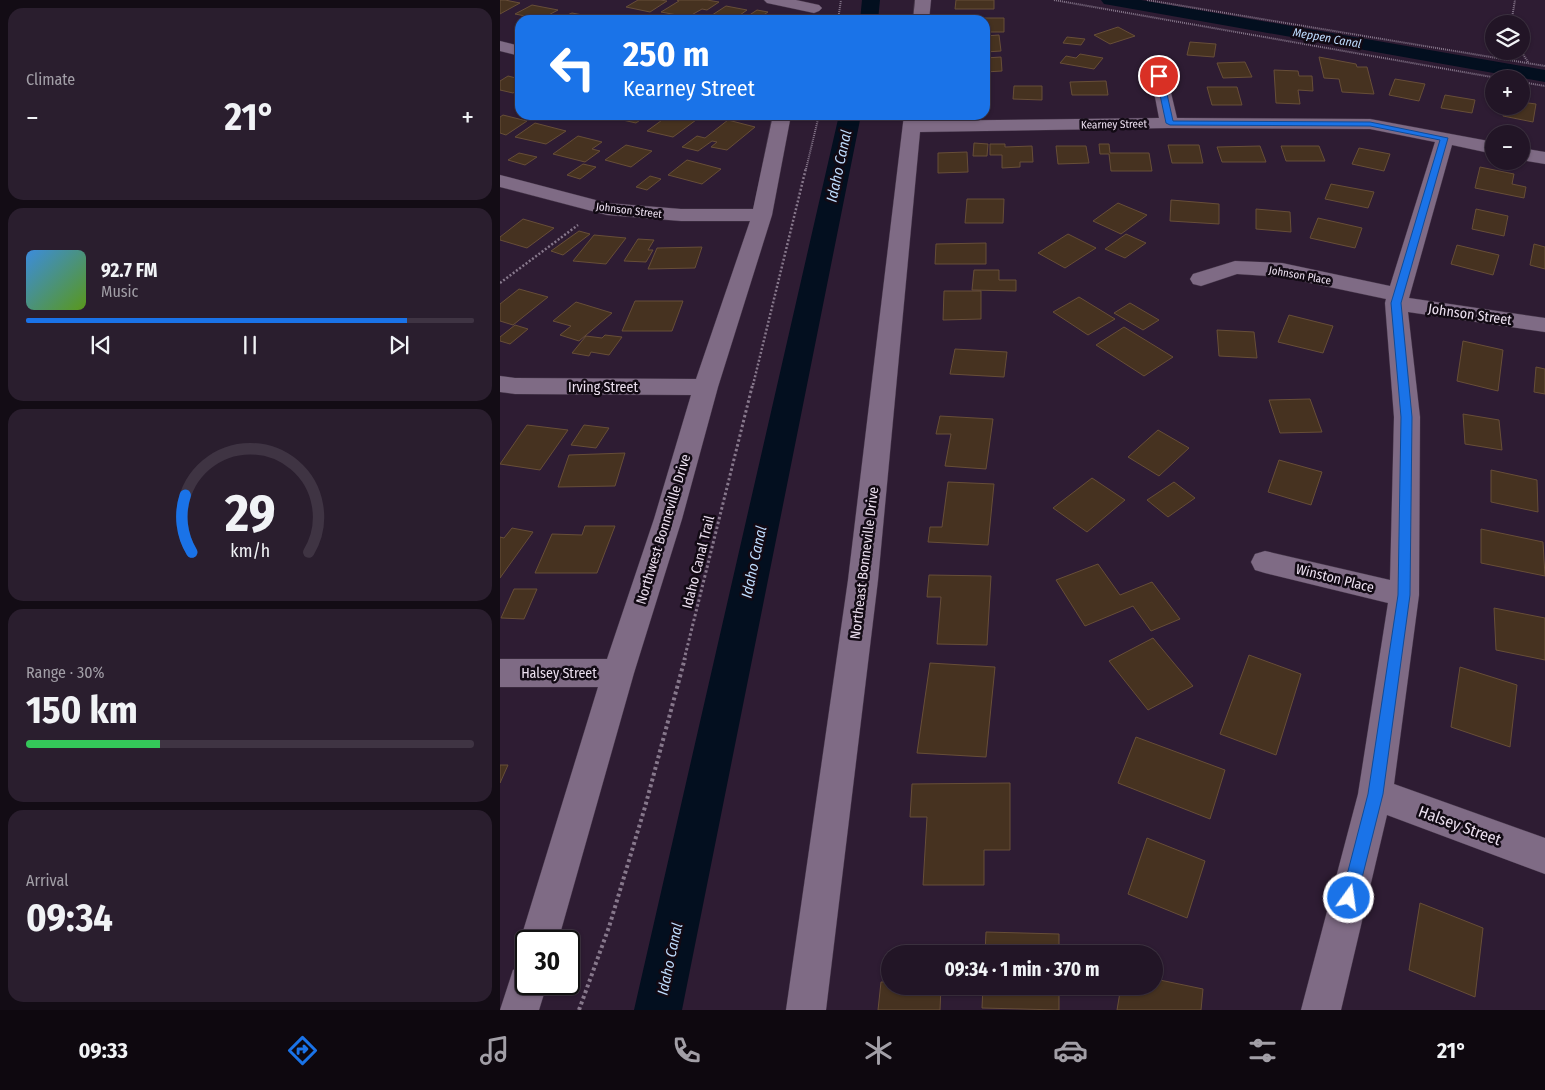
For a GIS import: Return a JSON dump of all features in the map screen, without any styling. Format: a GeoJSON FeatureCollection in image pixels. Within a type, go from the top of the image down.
{"type":"FeatureCollection","features":[{"type":"Feature","properties":{"kind":"street"},"geometry":{"type":"LineString","coordinates":[[772,0],[813,9]]}},
{"type":"Feature","properties":{"kind":"street"},"geometry":{"type":"LineString","coordinates":[[922,15],[923,0]]}},
{"type":"Feature","properties":{"kind":"street"},"geometry":{"type":"LineString","coordinates":[[500,46],[515,50]]}},
{"type":"Feature","properties":{"kind":"street"},"geometry":{"type":"LineString","coordinates":[[1159,76],[1170,123]]}},
{"type":"Feature","properties":{"kind":"street","name":"Northwest Bonneville Drive"},"geometry":{"type":"LineString","coordinates":[[542,930],[618,673],[668,519],[706,387],[762,215],[781,120]]}},
{"type":"Feature","properties":{"kind":"street","name":"Kearney Street"},"geometry":{"type":"LineString","coordinates":[[912,121],[1370,124],[1485,146]]}},
{"type":"Feature","properties":{"kind":"street","name":"Northeast Bonneville Drive"},"geometry":{"type":"LineString","coordinates":[[806,1010],[863,580],[912,121]]}},
{"type":"Feature","properties":{"kind":"street"},"geometry":{"type":"LineString","coordinates":[[1321,1010],[1375,794],[1404,595],[1406,417],[1397,299],[1445,138]]}},
{"type":"Feature","properties":{"kind":"street"},"geometry":{"type":"LineString","coordinates":[[1530,156],[1545,158]]}},
{"type":"Feature","properties":{"kind":"street","name":"Johnson Street"},"geometry":{"type":"LineString","coordinates":[[500,181],[607,209],[681,215],[762,215]]}},
{"type":"Feature","properties":{"kind":"street","name":"Johnson Place"},"geometry":{"type":"LineString","coordinates":[[1202,279],[1235,267],[1282,270],[1397,299]]}},
{"type":"Feature","properties":{"kind":"street","name":"Johnson Street"},"geometry":{"type":"LineString","coordinates":[[1397,299],[1545,325]]}},
{"type":"Feature","properties":{"kind":"street","name":"Irving Street"},"geometry":{"type":"LineString","coordinates":[[500,384],[516,386],[706,387]]}},
{"type":"Feature","properties":{"kind":"street","name":"Winston Place"},"geometry":{"type":"LineString","coordinates":[[1265,562],[1404,595]]}},
{"type":"Feature","properties":{"kind":"street","name":"Halsey Street"},"geometry":{"type":"LineString","coordinates":[[500,673],[618,673]]}},
{"type":"Feature","properties":{"kind":"street","name":"Halsey Street"},"geometry":{"type":"LineString","coordinates":[[1375,794],[1545,856]]}},
{"type":"Feature","properties":{"kind":"street"},"geometry":{"type":"LineString","coordinates":[[519,1010],[524,995]]}},
{"type":"Feature","properties":{"kind":"path"},"geometry":{"type":"LineString","coordinates":[[1054,0],[1485,76]]}},
{"type":"Feature","properties":{"kind":"path"},"geometry":{"type":"LineString","coordinates":[[1147,0],[1545,66]]}},
{"type":"Feature","properties":{"kind":"path"},"geometry":{"type":"LineString","coordinates":[[1512,15],[1515,0]]}},
{"type":"Feature","properties":{"kind":"path"},"geometry":{"type":"LineString","coordinates":[[1530,84],[1545,86]]}},
{"type":"Feature","properties":{"kind":"path","name":"Idaho Canal Trail"},"geometry":{"type":"LineString","coordinates":[[579,1010],[610,927],[645,807],[701,598],[818,120]]}},
{"type":"Feature","properties":{"kind":"path"},"geometry":{"type":"LineString","coordinates":[[500,283],[582,222]]}},
{"type":"Feature","properties":{"kind":"building"},"geometry":{"type":"Polygon","coordinates":[[[500,0],[505,0],[520,3],[500,14],[500,0]]]}},
{"type":"Feature","properties":{"kind":"building"},"geometry":{"type":"Polygon","coordinates":[[[638,0],[667,1],[650,12],[626,7],[638,0]]]}},
{"type":"Feature","properties":{"kind":"building"},"geometry":{"type":"Polygon","coordinates":[[[677,0],[719,2],[707,10],[702,9],[692,15],[661,12],[679,1],[677,0]]]}},
{"type":"Feature","properties":{"kind":"building"},"geometry":{"type":"Polygon","coordinates":[[[956,0],[994,0],[994,9],[955,9],[956,0]]]}},
{"type":"Feature","properties":{"kind":"building"},"geometry":{"type":"Polygon","coordinates":[[[532,5],[558,10],[549,15],[515,14],[532,5]]]}},
{"type":"Feature","properties":{"kind":"building"},"geometry":{"type":"Polygon","coordinates":[[[726,6],[747,10],[740,15],[712,15],[726,6]]]}},
{"type":"Feature","properties":{"kind":"building"},"geometry":{"type":"Polygon","coordinates":[[[757,10],[768,12],[764,15],[750,15],[757,10]]]}},
{"type":"Feature","properties":{"kind":"building"},"geometry":{"type":"Polygon","coordinates":[[[990,18],[1004,18],[1004,32],[990,32],[990,18]]]}},
{"type":"Feature","properties":{"kind":"building"},"geometry":{"type":"Polygon","coordinates":[[[1118,27],[1135,36],[1110,44],[1094,35],[1118,27]]]}},
{"type":"Feature","properties":{"kind":"building"},"geometry":{"type":"Polygon","coordinates":[[[999,35],[1001,51],[990,52],[990,36],[999,35]]]}},
{"type":"Feature","properties":{"kind":"building"},"geometry":{"type":"Polygon","coordinates":[[[1067,37],[1085,39],[1081,45],[1063,43],[1067,37]]]}},
{"type":"Feature","properties":{"kind":"building"},"geometry":{"type":"Polygon","coordinates":[[[1190,42],[1216,44],[1214,57],[1187,55],[1190,42]]]}},
{"type":"Feature","properties":{"kind":"building"},"geometry":{"type":"Polygon","coordinates":[[[1080,54],[1103,58],[1094,69],[1060,63],[1066,56],[1076,58],[1080,54]]]}},
{"type":"Feature","properties":{"kind":"building"},"geometry":{"type":"Polygon","coordinates":[[[1001,57],[1002,71],[990,72],[990,58],[1001,57]]]}},
{"type":"Feature","properties":{"kind":"building"},"geometry":{"type":"Polygon","coordinates":[[[1319,57],[1356,64],[1357,67],[1367,67],[1374,94],[1342,92],[1339,79],[1324,78],[1319,57]]]}},
{"type":"Feature","properties":{"kind":"building"},"geometry":{"type":"Polygon","coordinates":[[[1245,62],[1252,77],[1223,78],[1217,63],[1245,62]]]}},
{"type":"Feature","properties":{"kind":"building"},"geometry":{"type":"Polygon","coordinates":[[[1274,70],[1298,71],[1299,76],[1312,76],[1313,91],[1298,90],[1300,104],[1276,103],[1274,70]]]}},
{"type":"Feature","properties":{"kind":"building"},"geometry":{"type":"Polygon","coordinates":[[[508,76],[515,78],[515,92],[500,90],[500,81],[508,76]]]}},
{"type":"Feature","properties":{"kind":"building"},"geometry":{"type":"Polygon","coordinates":[[[1395,79],[1425,84],[1419,101],[1389,95],[1395,79]]]}},
{"type":"Feature","properties":{"kind":"building"},"geometry":{"type":"Polygon","coordinates":[[[1106,81],[1108,95],[1072,95],[1070,82],[1106,81]]]}},
{"type":"Feature","properties":{"kind":"building"},"geometry":{"type":"Polygon","coordinates":[[[1014,86],[1042,86],[1042,100],[1013,99],[1014,86]]]}},
{"type":"Feature","properties":{"kind":"building"},"geometry":{"type":"Polygon","coordinates":[[[1207,87],[1237,87],[1242,105],[1212,105],[1207,87]]]}},
{"type":"Feature","properties":{"kind":"building"},"geometry":{"type":"Polygon","coordinates":[[[1445,95],[1475,100],[1472,113],[1441,108],[1445,95]]]}},
{"type":"Feature","properties":{"kind":"building"},"geometry":{"type":"Polygon","coordinates":[[[1530,103],[1536,104],[1533,122],[1503,116],[1530,115],[1530,103]]]}},
{"type":"Feature","properties":{"kind":"building"},"geometry":{"type":"Polygon","coordinates":[[[503,115],[515,118],[515,120],[527,121],[506,135],[500,133],[500,117],[503,115]]]}},
{"type":"Feature","properties":{"kind":"building"},"geometry":{"type":"Polygon","coordinates":[[[623,120],[640,120],[636,123],[623,120]]]}},
{"type":"Feature","properties":{"kind":"building"},"geometry":{"type":"Polygon","coordinates":[[[662,120],[696,120],[673,137],[647,131],[662,120]]]}},
{"type":"Feature","properties":{"kind":"building"},"geometry":{"type":"Polygon","coordinates":[[[728,120],[755,127],[727,150],[711,147],[717,142],[712,141],[698,151],[682,147],[697,136],[705,138],[728,120]]]}},
{"type":"Feature","properties":{"kind":"building"},"geometry":{"type":"Polygon","coordinates":[[[535,123],[566,131],[546,144],[515,137],[535,123]]]}},
{"type":"Feature","properties":{"kind":"building"},"geometry":{"type":"Polygon","coordinates":[[[578,136],[602,142],[592,149],[600,151],[585,162],[553,154],[578,136]]]}},
{"type":"Feature","properties":{"kind":"building"},"geometry":{"type":"Polygon","coordinates":[[[974,143],[988,144],[987,156],[973,156],[974,143]]]}},
{"type":"Feature","properties":{"kind":"building"},"geometry":{"type":"Polygon","coordinates":[[[990,144],[1005,144],[1005,147],[1032,146],[1033,162],[1020,162],[1020,167],[1002,168],[1002,155],[990,155],[990,144]]]}},
{"type":"Feature","properties":{"kind":"building"},"geometry":{"type":"Polygon","coordinates":[[[1099,144],[1109,144],[1110,153],[1149,153],[1152,171],[1111,171],[1109,154],[1100,154],[1099,144]]]}},
{"type":"Feature","properties":{"kind":"building"},"geometry":{"type":"Polygon","coordinates":[[[626,145],[652,151],[631,167],[605,160],[626,145]]]}},
{"type":"Feature","properties":{"kind":"building"},"geometry":{"type":"Polygon","coordinates":[[[1168,145],[1199,145],[1203,163],[1172,163],[1168,145]]]}},
{"type":"Feature","properties":{"kind":"building"},"geometry":{"type":"Polygon","coordinates":[[[1056,146],[1086,146],[1089,163],[1058,164],[1056,146]]]}},
{"type":"Feature","properties":{"kind":"building"},"geometry":{"type":"Polygon","coordinates":[[[1260,146],[1266,162],[1222,162],[1217,147],[1260,146]]]}},
{"type":"Feature","properties":{"kind":"building"},"geometry":{"type":"Polygon","coordinates":[[[1281,146],[1319,146],[1325,161],[1286,161],[1281,146]]]}},
{"type":"Feature","properties":{"kind":"building"},"geometry":{"type":"Polygon","coordinates":[[[1359,148],[1390,154],[1384,171],[1352,164],[1359,148]]]}},
{"type":"Feature","properties":{"kind":"building"},"geometry":{"type":"Polygon","coordinates":[[[967,152],[968,172],[938,173],[938,153],[967,152]]]}},
{"type":"Feature","properties":{"kind":"building"},"geometry":{"type":"Polygon","coordinates":[[[519,153],[537,157],[525,165],[508,160],[519,153]]]}},
{"type":"Feature","properties":{"kind":"building"},"geometry":{"type":"Polygon","coordinates":[[[687,160],[721,169],[702,184],[668,175],[687,160]]]}},
{"type":"Feature","properties":{"kind":"building"},"geometry":{"type":"Polygon","coordinates":[[[583,164],[596,167],[580,179],[567,175],[583,164]]]}},
{"type":"Feature","properties":{"kind":"building"},"geometry":{"type":"Polygon","coordinates":[[[1480,167],[1485,168],[1485,170],[1514,174],[1512,184],[1526,187],[1524,198],[1475,188],[1480,167]]]}},
{"type":"Feature","properties":{"kind":"building"},"geometry":{"type":"Polygon","coordinates":[[[650,176],[661,179],[647,190],[636,187],[650,176]]]}},
{"type":"Feature","properties":{"kind":"building"},"geometry":{"type":"Polygon","coordinates":[[[1331,184],[1374,192],[1368,208],[1325,199],[1331,184]]]}},
{"type":"Feature","properties":{"kind":"building"},"geometry":{"type":"Polygon","coordinates":[[[967,199],[1004,199],[1003,223],[965,223],[967,199]]]}},
{"type":"Feature","properties":{"kind":"building"},"geometry":{"type":"Polygon","coordinates":[[[1171,200],[1219,204],[1219,224],[1170,221],[1171,200]]]}},
{"type":"Feature","properties":{"kind":"building"},"geometry":{"type":"Polygon","coordinates":[[[1118,203],[1147,215],[1121,234],[1093,221],[1118,203]]]}},
{"type":"Feature","properties":{"kind":"building"},"geometry":{"type":"Polygon","coordinates":[[[1256,209],[1290,212],[1291,232],[1256,229],[1256,209]]]}},
{"type":"Feature","properties":{"kind":"building"},"geometry":{"type":"Polygon","coordinates":[[[1476,209],[1508,216],[1504,236],[1472,229],[1476,209]]]}},
{"type":"Feature","properties":{"kind":"building"},"geometry":{"type":"Polygon","coordinates":[[[1318,218],[1362,228],[1355,248],[1310,238],[1318,218]]]}},
{"type":"Feature","properties":{"kind":"building"},"geometry":{"type":"Polygon","coordinates":[[[523,219],[554,228],[527,248],[500,240],[500,237],[523,219]]]}},
{"type":"Feature","properties":{"kind":"building"},"geometry":{"type":"Polygon","coordinates":[[[579,231],[590,234],[563,255],[551,251],[579,231]]]}},
{"type":"Feature","properties":{"kind":"building"},"geometry":{"type":"Polygon","coordinates":[[[1068,234],[1096,248],[1065,268],[1038,253],[1068,234]]]}},
{"type":"Feature","properties":{"kind":"building"},"geometry":{"type":"Polygon","coordinates":[[[1126,234],[1146,243],[1125,258],[1105,249],[1126,234]]]}},
{"type":"Feature","properties":{"kind":"building"},"geometry":{"type":"Polygon","coordinates":[[[594,235],[626,238],[606,264],[573,261],[594,235]]]}},
{"type":"Feature","properties":{"kind":"building"},"geometry":{"type":"Polygon","coordinates":[[[638,239],[654,240],[648,250],[653,250],[646,262],[624,261],[638,239]]]}},
{"type":"Feature","properties":{"kind":"building"},"geometry":{"type":"Polygon","coordinates":[[[986,243],[986,264],[935,264],[936,244],[986,243]]]}},
{"type":"Feature","properties":{"kind":"building"},"geometry":{"type":"Polygon","coordinates":[[[1534,244],[1545,247],[1545,269],[1530,265],[1534,244]]]}},
{"type":"Feature","properties":{"kind":"building"},"geometry":{"type":"Polygon","coordinates":[[[1457,245],[1499,255],[1493,275],[1451,264],[1457,245]]]}},
{"type":"Feature","properties":{"kind":"building"},"geometry":{"type":"Polygon","coordinates":[[[702,247],[695,268],[648,269],[657,248],[702,247]]]}},
{"type":"Feature","properties":{"kind":"building"},"geometry":{"type":"Polygon","coordinates":[[[974,270],[999,270],[999,280],[1016,280],[1016,291],[972,290],[974,270]]]}},
{"type":"Feature","properties":{"kind":"building"},"geometry":{"type":"Polygon","coordinates":[[[519,289],[548,297],[513,325],[500,321],[500,304],[519,289]]]}},
{"type":"Feature","properties":{"kind":"building"},"geometry":{"type":"Polygon","coordinates":[[[944,291],[981,291],[981,319],[943,320],[944,291]]]}},
{"type":"Feature","properties":{"kind":"building"},"geometry":{"type":"Polygon","coordinates":[[[1079,297],[1115,319],[1088,335],[1053,312],[1079,297]]]}},
{"type":"Feature","properties":{"kind":"building"},"geometry":{"type":"Polygon","coordinates":[[[635,301],[683,301],[672,331],[622,331],[635,301]]]}},
{"type":"Feature","properties":{"kind":"building"},"geometry":{"type":"Polygon","coordinates":[[[576,302],[612,313],[579,341],[560,335],[571,326],[553,321],[576,302]]]}},
{"type":"Feature","properties":{"kind":"building"},"geometry":{"type":"Polygon","coordinates":[[[1130,303],[1159,320],[1143,330],[1114,313],[1130,303]]]}},
{"type":"Feature","properties":{"kind":"building"},"geometry":{"type":"Polygon","coordinates":[[[1289,315],[1333,326],[1323,353],[1278,342],[1289,315]]]}},
{"type":"Feature","properties":{"kind":"building"},"geometry":{"type":"Polygon","coordinates":[[[515,325],[528,329],[510,344],[500,341],[500,337],[515,325]]]}},
{"type":"Feature","properties":{"kind":"building"},"geometry":{"type":"Polygon","coordinates":[[[1124,327],[1173,357],[1144,376],[1096,345],[1124,327]]]}},
{"type":"Feature","properties":{"kind":"building"},"geometry":{"type":"Polygon","coordinates":[[[1217,330],[1254,332],[1257,358],[1219,356],[1217,330]]]}},
{"type":"Feature","properties":{"kind":"building"},"geometry":{"type":"Polygon","coordinates":[[[605,335],[622,337],[609,355],[591,352],[589,356],[572,353],[586,336],[602,338],[605,335]]]}},
{"type":"Feature","properties":{"kind":"building"},"geometry":{"type":"Polygon","coordinates":[[[1463,341],[1503,350],[1498,391],[1457,381],[1463,341]]]}},
{"type":"Feature","properties":{"kind":"building"},"geometry":{"type":"Polygon","coordinates":[[[955,349],[1007,352],[1004,377],[950,374],[955,349]]]}},
{"type":"Feature","properties":{"kind":"building"},"geometry":{"type":"Polygon","coordinates":[[[1536,367],[1545,369],[1545,394],[1534,392],[1536,367]]]}},
{"type":"Feature","properties":{"kind":"building"},"geometry":{"type":"Polygon","coordinates":[[[1310,399],[1322,432],[1280,433],[1269,400],[1310,399]]]}},
{"type":"Feature","properties":{"kind":"building"},"geometry":{"type":"Polygon","coordinates":[[[1463,414],[1499,420],[1502,450],[1465,444],[1463,414]]]}},
{"type":"Feature","properties":{"kind":"building"},"geometry":{"type":"Polygon","coordinates":[[[940,416],[993,419],[986,469],[945,466],[951,434],[936,434],[940,416]]]}},
{"type":"Feature","properties":{"kind":"building"},"geometry":{"type":"Polygon","coordinates":[[[527,425],[568,430],[540,470],[500,464],[527,425]]]}},
{"type":"Feature","properties":{"kind":"building"},"geometry":{"type":"Polygon","coordinates":[[[584,425],[609,428],[596,448],[571,445],[584,425]]]}},
{"type":"Feature","properties":{"kind":"building"},"geometry":{"type":"Polygon","coordinates":[[[1158,430],[1189,448],[1159,476],[1128,457],[1158,430]]]}},
{"type":"Feature","properties":{"kind":"building"},"geometry":{"type":"Polygon","coordinates":[[[625,453],[615,486],[558,487],[569,455],[625,453]]]}},
{"type":"Feature","properties":{"kind":"building"},"geometry":{"type":"Polygon","coordinates":[[[1279,460],[1322,472],[1311,505],[1268,492],[1279,460]]]}},
{"type":"Feature","properties":{"kind":"building"},"geometry":{"type":"Polygon","coordinates":[[[1491,470],[1537,480],[1538,512],[1491,502],[1491,470]]]}},
{"type":"Feature","properties":{"kind":"building"},"geometry":{"type":"Polygon","coordinates":[[[1092,478],[1125,500],[1087,532],[1053,508],[1092,478]]]}},
{"type":"Feature","properties":{"kind":"building"},"geometry":{"type":"Polygon","coordinates":[[[948,482],[994,484],[988,545],[928,542],[930,527],[942,527],[948,482]]]}},
{"type":"Feature","properties":{"kind":"building"},"geometry":{"type":"Polygon","coordinates":[[[1174,482],[1195,498],[1168,517],[1147,500],[1174,482]]]}},
{"type":"Feature","properties":{"kind":"building"},"geometry":{"type":"Polygon","coordinates":[[[585,526],[615,526],[597,573],[535,573],[552,534],[582,535],[585,526]]]}},
{"type":"Feature","properties":{"kind":"building"},"geometry":{"type":"Polygon","coordinates":[[[512,528],[533,532],[500,578],[500,537],[504,538],[512,528]]]}},
{"type":"Feature","properties":{"kind":"building"},"geometry":{"type":"Polygon","coordinates":[[[1481,529],[1543,542],[1545,576],[1481,563],[1481,529]]]}},
{"type":"Feature","properties":{"kind":"building"},"geometry":{"type":"Polygon","coordinates":[[[1098,564],[1120,595],[1152,582],[1180,619],[1151,631],[1133,606],[1085,626],[1056,580],[1098,564]]]}},
{"type":"Feature","properties":{"kind":"building"},"geometry":{"type":"Polygon","coordinates":[[[929,575],[991,576],[987,645],[937,644],[941,597],[927,597],[929,575]]]}},
{"type":"Feature","properties":{"kind":"building"},"geometry":{"type":"Polygon","coordinates":[[[514,589],[537,589],[524,619],[501,618],[514,589]]]}},
{"type":"Feature","properties":{"kind":"building"},"geometry":{"type":"Polygon","coordinates":[[[1494,608],[1545,618],[1545,660],[1496,650],[1494,608]]]}},
{"type":"Feature","properties":{"kind":"building"},"geometry":{"type":"Polygon","coordinates":[[[1153,638],[1193,686],[1148,710],[1109,661],[1153,638]]]}},
{"type":"Feature","properties":{"kind":"building"},"geometry":{"type":"Polygon","coordinates":[[[1249,655],[1301,674],[1276,755],[1220,734],[1249,655]]]}},
{"type":"Feature","properties":{"kind":"building"},"geometry":{"type":"Polygon","coordinates":[[[930,663],[995,667],[986,757],[917,753],[930,663]]]}},
{"type":"Feature","properties":{"kind":"building"},"geometry":{"type":"Polygon","coordinates":[[[1460,667],[1517,685],[1510,747],[1451,727],[1460,667]]]}},
{"type":"Feature","properties":{"kind":"building"},"geometry":{"type":"Polygon","coordinates":[[[1136,737],[1225,770],[1210,819],[1118,783],[1136,737]]]}},
{"type":"Feature","properties":{"kind":"building"},"geometry":{"type":"Polygon","coordinates":[[[500,765],[508,765],[500,783],[500,765]]]}},
{"type":"Feature","properties":{"kind":"building"},"geometry":{"type":"Polygon","coordinates":[[[1010,783],[1010,850],[984,850],[984,885],[923,885],[927,817],[910,817],[912,784],[1010,783]]]}},
{"type":"Feature","properties":{"kind":"building"},"geometry":{"type":"Polygon","coordinates":[[[1147,838],[1205,861],[1187,918],[1128,894],[1147,838]]]}},
{"type":"Feature","properties":{"kind":"building"},"geometry":{"type":"Polygon","coordinates":[[[1420,903],[1483,928],[1475,997],[1409,970],[1420,903]]]}},
{"type":"Feature","properties":{"kind":"building"},"geometry":{"type":"Polygon","coordinates":[[[986,932],[1059,934],[1059,945],[985,945],[986,932]]]}},
{"type":"Feature","properties":{"kind":"building"},"geometry":{"type":"Polygon","coordinates":[[[1163,981],[1203,989],[1201,1010],[1117,1010],[1120,995],[1163,995],[1163,981]]]}},
{"type":"Feature","properties":{"kind":"building"},"geometry":{"type":"Polygon","coordinates":[[[881,982],[881,995],[941,995],[940,1010],[878,1010],[881,982]]]}},
{"type":"Feature","properties":{"kind":"building"},"geometry":{"type":"Polygon","coordinates":[[[983,995],[1059,995],[1059,1010],[982,1008],[983,995]]]}},
{"type":"Feature","properties":{"kind":"waterway","name":"Idaho Canal"},"geometry":{"type":"LineString","coordinates":[[870,15],[871,0]]}},
{"type":"Feature","properties":{"kind":"waterway","name":"Meppen Canal"},"geometry":{"type":"LineString","coordinates":[[1110,0],[1545,76]]}},
{"type":"Feature","properties":{"kind":"waterway","name":"Idaho Canal"},"geometry":{"type":"LineString","coordinates":[[658,1010],[849,120]]}},
{"type":"Feature","properties":{"kind":"route"},"geometry":{"type":"LineString","coordinates":[[1159,76],[1170,123],[1370,124],[1445,138],[1396,303],[1406,417],[1404,595],[1375,794],[1349,898]]}}]}
